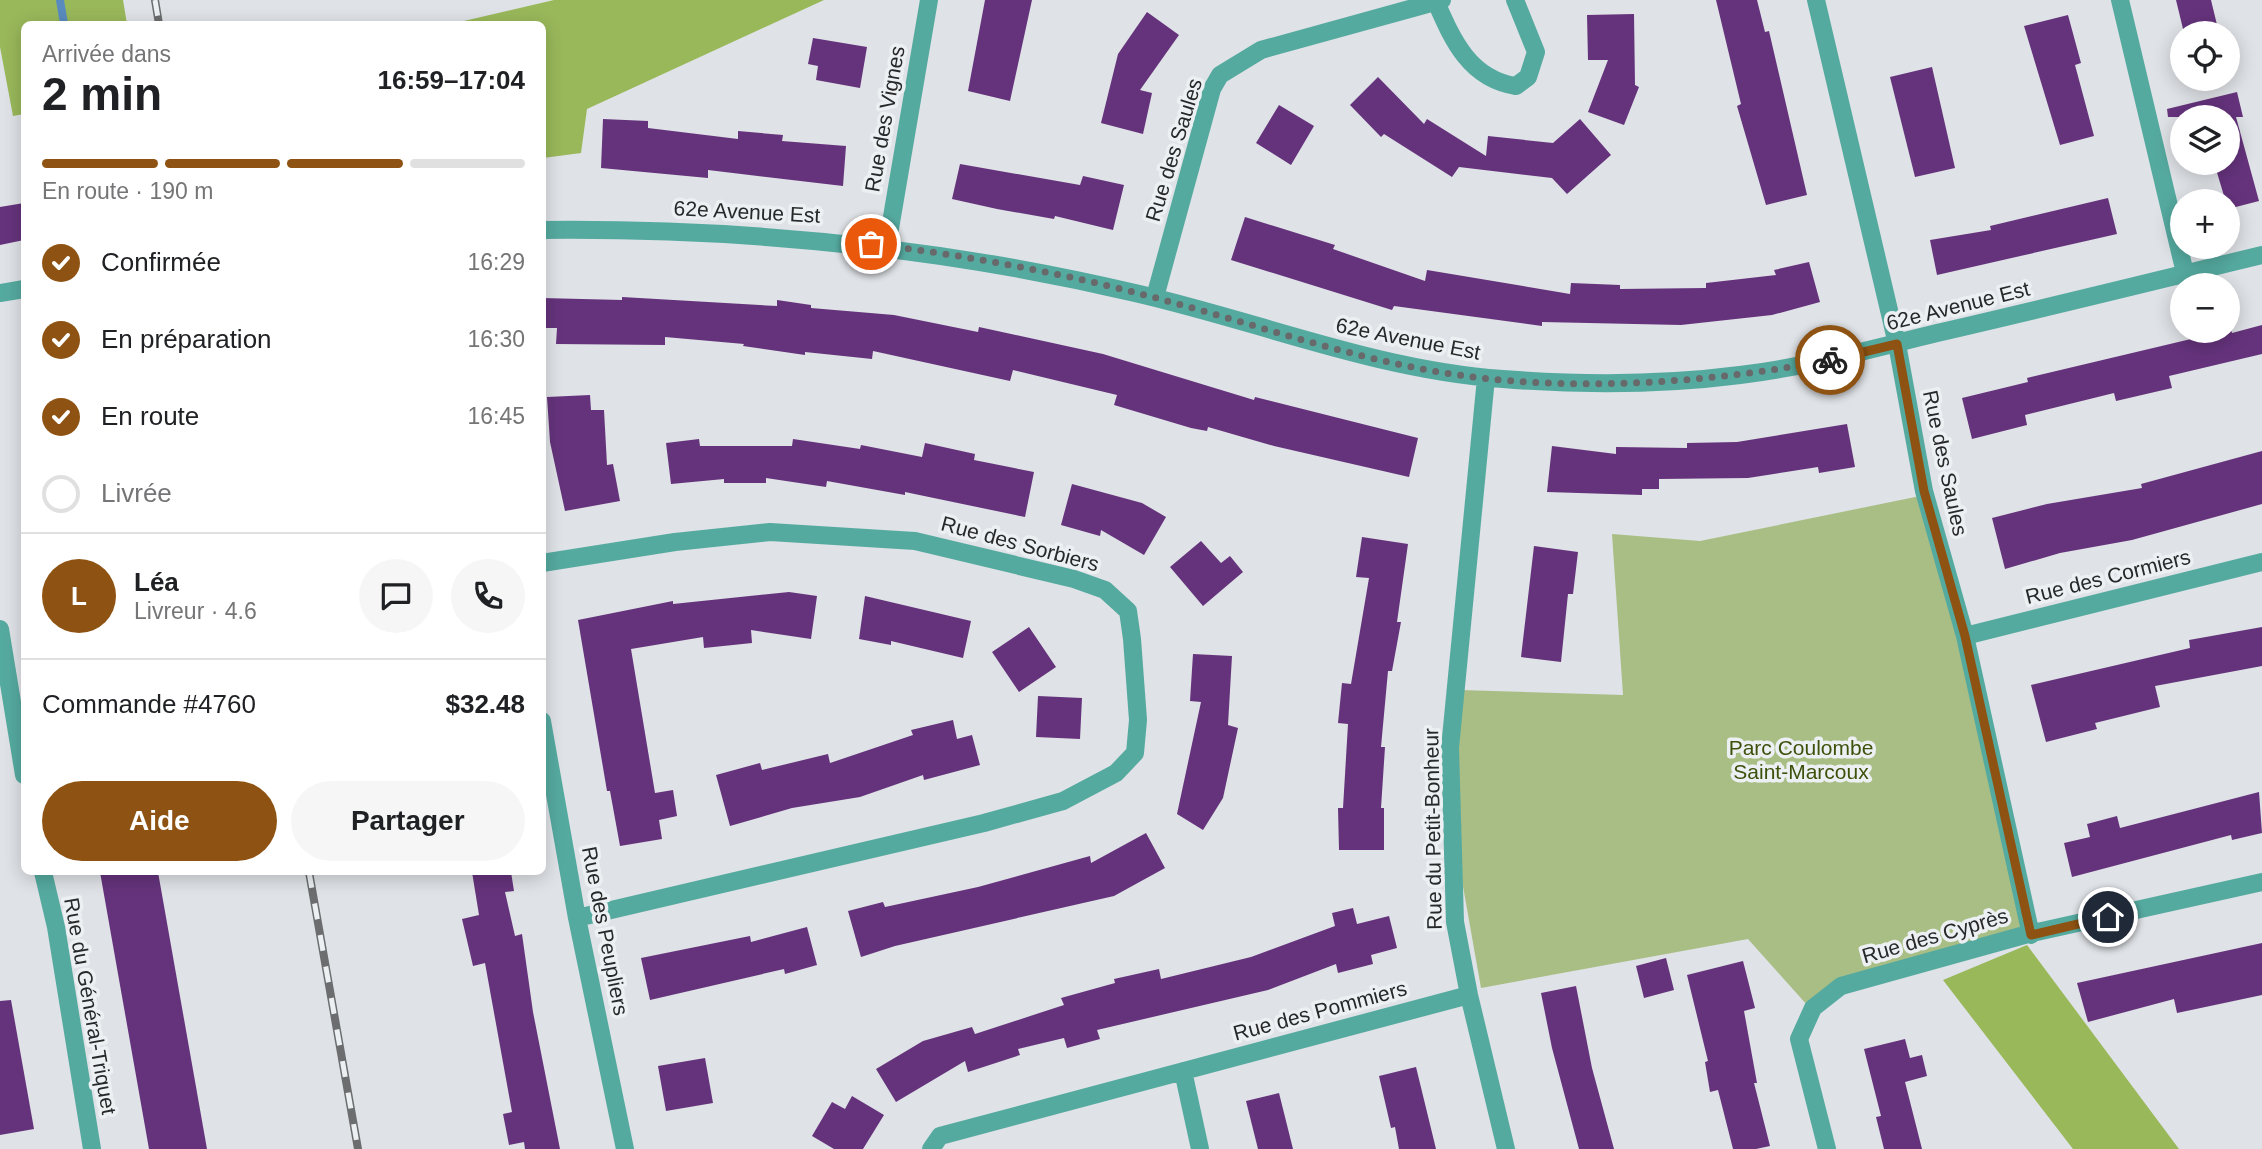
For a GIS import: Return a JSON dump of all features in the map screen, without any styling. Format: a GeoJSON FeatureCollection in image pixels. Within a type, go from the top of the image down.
{"type":"FeatureCollection","features":[{"type":"Feature","properties":{"kind":"street","name":"Rue des Vignes"},"geometry":{"type":"LineString","coordinates":[[887,246],[929,0]]}},
{"type":"Feature","properties":{"kind":"street","name":"Rue des Saules"},"geometry":{"type":"LineString","coordinates":[[1155,297],[1212,89],[1220,75],[1261,50],[1439,1],[1452,39],[1471,64],[1495,83],[1516,86],[1528,77],[1536,52],[1515,0]]}},
{"type":"Feature","properties":{"kind":"street","name":"Rue des Saules"},"geometry":{"type":"LineString","coordinates":[[1816,0],[1897,344],[1924,491],[1965,636],[2031,935]]}},
{"type":"Feature","properties":{"kind":"street"},"geometry":{"type":"LineString","coordinates":[[2120,0],[2185,273]]}},
{"type":"Feature","properties":{"kind":"street","name":"62e Avenue Est"},"geometry":{"type":"LineString","coordinates":[[546,230],[705,232],[887,246],[993,263],[1155,297],[1352,353],[1486,378],[1622,382],[1717,378],[1807,365],[2170,277]]}},
{"type":"Feature","properties":{"kind":"street","name":"62e Avenue Est"},"geometry":{"type":"LineString","coordinates":[[2185,273],[2262,255]]}},
{"type":"Feature","properties":{"kind":"street"},"geometry":{"type":"LineString","coordinates":[[0,293],[21,290]]}},
{"type":"Feature","properties":{"kind":"street","name":"Rue du Petit-Bonheur"},"geometry":{"type":"LineString","coordinates":[[1486,378],[1450,748],[1455,922],[1469,995],[1506,1149]]}},
{"type":"Feature","properties":{"kind":"street","name":"Rue des Sorbiers"},"geometry":{"type":"LineString","coordinates":[[546,562],[675,542],[770,531],[915,541],[1074,579],[1104,590],[1128,611],[1132,639],[1138,720],[1135,753],[1116,773],[1063,801],[984,823],[577,918]]}},
{"type":"Feature","properties":{"kind":"street","name":"Rue des Cormiers"},"geometry":{"type":"LineString","coordinates":[[1965,636],[2262,562]]}},
{"type":"Feature","properties":{"kind":"street"},"geometry":{"type":"LineString","coordinates":[[0,629],[21,757]]}},
{"type":"Feature","properties":{"kind":"street","name":"Rue des Peupliers"},"geometry":{"type":"LineString","coordinates":[[546,744],[577,918],[625,1149]]}},
{"type":"Feature","properties":{"kind":"street","name":"Rue du Général-Triquet"},"geometry":{"type":"LineString","coordinates":[[44,875],[56,927],[92,1149]]}},
{"type":"Feature","properties":{"kind":"street","name":"Rue des Cyprès"},"geometry":{"type":"LineString","coordinates":[[1827,1149],[1799,1039],[1812,1008],[1841,986],[2031,935],[2262,882]]}},
{"type":"Feature","properties":{"kind":"street","name":"Rue des Pommiers"},"geometry":{"type":"LineString","coordinates":[[931,1149],[940,1136],[1469,995]]}},
{"type":"Feature","properties":{"kind":"street"},"geometry":{"type":"LineString","coordinates":[[1183,1071],[1200,1149]]}},
{"type":"Feature","properties":{"kind":"green space"},"geometry":{"type":"Polygon","coordinates":[[[0,0],[123,0],[126,21],[21,21],[21,115],[13,116],[0,47],[0,0]]]}},
{"type":"Feature","properties":{"kind":"green space"},"geometry":{"type":"Polygon","coordinates":[[[554,0],[824,0],[587,109],[581,153],[546,158],[546,21],[464,21],[554,0]]]}},
{"type":"Feature","properties":{"kind":"green space","name":"Parc Coulombe Saint-Marcoux"},"geometry":{"type":"Polygon","coordinates":[[[1925,495],[2028,934],[1808,1006],[1748,939],[1481,988],[1455,841],[1460,690],[1623,695],[1612,534],[1700,541],[1925,495]]]}},
{"type":"Feature","properties":{"kind":"green space"},"geometry":{"type":"Polygon","coordinates":[[[2027,945],[2179,1149],[2073,1149],[1943,980],[2027,945]]]}},
{"type":"Feature","properties":{"kind":"building"},"geometry":{"type":"Polygon","coordinates":[[[985,0],[1032,0],[1010,101],[968,91],[985,0]]]}},
{"type":"Feature","properties":{"kind":"building"},"geometry":{"type":"Polygon","coordinates":[[[1716,0],[1757,0],[1765,32],[1769,31],[1807,195],[1766,205],[1737,106],[1741,104],[1716,0]]]}},
{"type":"Feature","properties":{"kind":"building"},"geometry":{"type":"Polygon","coordinates":[[[2176,0],[2211,0],[2216,21],[2181,21],[2176,0]]]}},
{"type":"Feature","properties":{"kind":"building"},"geometry":{"type":"Polygon","coordinates":[[[1147,12],[1179,35],[1140,90],[1152,93],[1143,134],[1101,123],[1118,54],[1147,12]]]}},
{"type":"Feature","properties":{"kind":"building"},"geometry":{"type":"Polygon","coordinates":[[[1634,14],[1635,85],[1639,87],[1624,125],[1588,112],[1608,60],[1588,60],[1587,15],[1634,14]]]}},
{"type":"Feature","properties":{"kind":"building"},"geometry":{"type":"Polygon","coordinates":[[[2068,15],[2081,63],[2075,65],[2094,136],[2060,145],[2024,26],[2068,15]]]}},
{"type":"Feature","properties":{"kind":"building"},"geometry":{"type":"Polygon","coordinates":[[[813,38],[867,47],[860,88],[816,80],[818,66],[808,64],[813,38]]]}},
{"type":"Feature","properties":{"kind":"building"},"geometry":{"type":"Polygon","coordinates":[[[1932,67],[1955,168],[1915,177],[1890,77],[1932,67]]]}},
{"type":"Feature","properties":{"kind":"building"},"geometry":{"type":"Polygon","coordinates":[[[1378,77],[1424,124],[1427,119],[1486,156],[1488,136],[1553,143],[1580,119],[1611,155],[1567,194],[1552,178],[1459,167],[1452,177],[1384,134],[1381,137],[1350,105],[1378,77]]]}},
{"type":"Feature","properties":{"kind":"building"},"geometry":{"type":"Polygon","coordinates":[[[2237,92],[2243,117],[2240,117],[2240,105],[2183,105],[2237,92]]]}},
{"type":"Feature","properties":{"kind":"building"},"geometry":{"type":"Polygon","coordinates":[[[1279,105],[1314,126],[1291,165],[1256,143],[1279,105]]]}},
{"type":"Feature","properties":{"kind":"building"},"geometry":{"type":"Polygon","coordinates":[[[603,119],[648,121],[648,128],[738,139],[738,131],[783,135],[782,141],[846,146],[843,186],[708,170],[708,178],[601,168],[603,119]]]}},
{"type":"Feature","properties":{"kind":"building"},"geometry":{"type":"Polygon","coordinates":[[[2240,132],[2259,201],[2240,206],[2240,189],[2222,189],[2218,175],[2240,175],[2240,132]]]}},
{"type":"Feature","properties":{"kind":"building"},"geometry":{"type":"Polygon","coordinates":[[[960,164],[1080,185],[1083,176],[1124,185],[1113,230],[1055,216],[1054,219],[952,199],[960,164]]]}},
{"type":"Feature","properties":{"kind":"building"},"geometry":{"type":"Polygon","coordinates":[[[2108,198],[2117,234],[1937,275],[1930,240],[1991,230],[1990,226],[2108,198]]]}},
{"type":"Feature","properties":{"kind":"building"},"geometry":{"type":"Polygon","coordinates":[[[21,204],[21,241],[0,245],[0,207],[21,204]]]}},
{"type":"Feature","properties":{"kind":"building"},"geometry":{"type":"Polygon","coordinates":[[[1245,217],[1335,245],[1333,249],[1425,281],[1427,270],[1570,294],[1571,283],[1620,285],[1620,289],[1706,288],[1706,283],[1776,275],[1774,270],[1809,262],[1820,302],[1772,315],[1681,325],[1542,322],[1542,326],[1394,306],[1392,310],[1231,260],[1245,217]]]}},
{"type":"Feature","properties":{"kind":"building"},"geometry":{"type":"Polygon","coordinates":[[[622,297],[777,306],[777,300],[811,305],[811,308],[894,315],[978,332],[979,327],[1103,354],[1254,400],[1255,397],[1418,438],[1409,477],[1274,446],[1208,427],[1207,431],[1191,428],[1114,405],[1117,395],[1013,370],[1010,381],[873,351],[872,359],[805,352],[805,355],[743,346],[744,344],[665,337],[665,345],[556,344],[557,328],[546,328],[546,298],[622,300],[622,297]]]}},
{"type":"Feature","properties":{"kind":"building"},"geometry":{"type":"Polygon","coordinates":[[[2262,325],[2262,354],[2169,376],[2172,388],[2116,401],[2114,393],[2025,415],[2027,425],[1972,439],[1962,398],[2028,382],[2027,378],[2174,343],[2240,343],[2240,331],[2262,325]]]}},
{"type":"Feature","properties":{"kind":"building"},"geometry":{"type":"Polygon","coordinates":[[[590,395],[591,410],[604,410],[607,465],[613,464],[620,501],[565,511],[550,442],[547,397],[590,395]]]}},
{"type":"Feature","properties":{"kind":"building"},"geometry":{"type":"Polygon","coordinates":[[[1847,424],[1855,467],[1819,473],[1818,467],[1748,478],[1659,479],[1659,489],[1642,489],[1642,495],[1547,492],[1552,446],[1616,454],[1616,447],[1687,448],[1687,443],[1737,442],[1847,424]]]}},
{"type":"Feature","properties":{"kind":"building"},"geometry":{"type":"Polygon","coordinates":[[[699,439],[700,446],[792,446],[793,439],[860,449],[861,445],[922,457],[925,443],[975,454],[974,460],[1034,472],[1025,517],[905,492],[905,495],[827,481],[826,487],[766,478],[766,483],[724,483],[724,479],[671,484],[666,443],[699,439]]]}},
{"type":"Feature","properties":{"kind":"building"},"geometry":{"type":"Polygon","coordinates":[[[2262,451],[2262,504],[2132,540],[2060,553],[2005,569],[1992,518],[2047,504],[2142,488],[2141,484],[2262,451]]]}},
{"type":"Feature","properties":{"kind":"building"},"geometry":{"type":"Polygon","coordinates":[[[1072,484],[1142,503],[1166,517],[1144,555],[1101,530],[1100,536],[1061,525],[1072,484]]]}},
{"type":"Feature","properties":{"kind":"building"},"geometry":{"type":"Polygon","coordinates":[[[1362,537],[1408,544],[1397,622],[1401,622],[1392,671],[1388,671],[1381,747],[1385,747],[1381,808],[1384,808],[1384,850],[1339,850],[1338,808],[1343,808],[1348,724],[1338,723],[1342,683],[1351,684],[1369,578],[1356,577],[1362,537]]]}},
{"type":"Feature","properties":{"kind":"building"},"geometry":{"type":"Polygon","coordinates":[[[1201,541],[1221,563],[1230,556],[1243,572],[1203,606],[1170,567],[1201,541]]]}},
{"type":"Feature","properties":{"kind":"building"},"geometry":{"type":"Polygon","coordinates":[[[1534,546],[1578,552],[1573,594],[1568,594],[1561,662],[1521,657],[1534,546]]]}},
{"type":"Feature","properties":{"kind":"building"},"geometry":{"type":"Polygon","coordinates":[[[789,592],[817,596],[811,639],[751,630],[752,643],[704,648],[703,637],[631,649],[655,793],[673,790],[677,816],[659,820],[662,839],[620,846],[610,791],[607,791],[578,620],[673,601],[673,604],[789,592]]]}},
{"type":"Feature","properties":{"kind":"building"},"geometry":{"type":"Polygon","coordinates":[[[865,596],[971,621],[963,658],[891,641],[891,645],[859,639],[865,596]]]}},
{"type":"Feature","properties":{"kind":"building"},"geometry":{"type":"Polygon","coordinates":[[[1029,627],[1056,667],[1019,692],[992,652],[1029,627]]]}},
{"type":"Feature","properties":{"kind":"building"},"geometry":{"type":"Polygon","coordinates":[[[2262,627],[2262,666],[2155,686],[2160,707],[2095,723],[2097,729],[2046,742],[2031,685],[2190,648],[2189,640],[2262,627]]]}},
{"type":"Feature","properties":{"kind":"building"},"geometry":{"type":"Polygon","coordinates":[[[1193,654],[1232,656],[1228,725],[1238,728],[1223,798],[1203,830],[1177,814],[1201,702],[1190,701],[1193,654]]]}},
{"type":"Feature","properties":{"kind":"building"},"geometry":{"type":"Polygon","coordinates":[[[1038,696],[1082,698],[1080,739],[1036,737],[1038,696]]]}},
{"type":"Feature","properties":{"kind":"building"},"geometry":{"type":"Polygon","coordinates":[[[953,720],[957,739],[972,735],[980,765],[924,780],[923,775],[860,797],[792,808],[730,826],[716,775],[760,763],[762,770],[828,754],[830,763],[913,735],[911,730],[953,720]]]}},
{"type":"Feature","properties":{"kind":"building"},"geometry":{"type":"Polygon","coordinates":[[[2259,792],[2262,833],[2232,840],[2231,835],[2072,877],[2064,843],[2090,837],[2087,824],[2117,816],[2120,828],[2259,792]]]}},
{"type":"Feature","properties":{"kind":"building"},"geometry":{"type":"Polygon","coordinates":[[[1146,833],[1165,868],[1114,896],[895,946],[861,957],[848,911],[883,902],[885,907],[978,887],[1090,856],[1091,863],[1146,833]]]}},
{"type":"Feature","properties":{"kind":"building"},"geometry":{"type":"Polygon","coordinates":[[[101,875],[159,875],[207,1149],[149,1149],[101,875]]]}},
{"type":"Feature","properties":{"kind":"building"},"geometry":{"type":"Polygon","coordinates":[[[472,875],[511,875],[514,891],[505,892],[515,936],[522,934],[533,1012],[560,1149],[525,1149],[524,1142],[509,1145],[503,1114],[512,1112],[485,963],[473,966],[462,919],[479,915],[472,875]]]}},
{"type":"Feature","properties":{"kind":"building"},"geometry":{"type":"Polygon","coordinates":[[[1353,908],[1357,924],[1389,916],[1397,948],[1371,955],[1373,964],[1338,973],[1336,964],[1268,990],[1097,1030],[1100,1039],[1067,1048],[1064,1038],[1018,1049],[1020,1055],[968,1072],[965,1061],[896,1102],[876,1069],[923,1041],[972,1027],[975,1034],[1064,1005],[1061,998],[1115,983],[1114,979],[1159,969],[1161,979],[1251,957],[1335,926],[1332,913],[1353,908]]]}},
{"type":"Feature","properties":{"kind":"building"},"geometry":{"type":"Polygon","coordinates":[[[807,927],[817,965],[785,974],[784,969],[650,1000],[641,958],[750,936],[751,942],[807,927]]]}},
{"type":"Feature","properties":{"kind":"building"},"geometry":{"type":"Polygon","coordinates":[[[2262,943],[2262,995],[2177,1013],[2174,999],[2088,1022],[2077,983],[2262,943]]]}},
{"type":"Feature","properties":{"kind":"building"},"geometry":{"type":"Polygon","coordinates":[[[1666,958],[1674,990],[1644,998],[1636,966],[1666,958]]]}},
{"type":"Feature","properties":{"kind":"building"},"geometry":{"type":"Polygon","coordinates":[[[1743,961],[1755,1008],[1744,1011],[1757,1083],[1754,1083],[1770,1146],[1756,1149],[1733,1149],[1718,1090],[1710,1092],[1705,1062],[1708,1061],[1687,975],[1743,961]]]}},
{"type":"Feature","properties":{"kind":"building"},"geometry":{"type":"Polygon","coordinates":[[[1576,986],[1592,1068],[1614,1149],[1579,1149],[1552,1048],[1541,993],[1576,986]]]}},
{"type":"Feature","properties":{"kind":"building"},"geometry":{"type":"Polygon","coordinates":[[[11,1000],[34,1129],[0,1135],[0,1001],[11,1000]]]}},
{"type":"Feature","properties":{"kind":"building"},"geometry":{"type":"Polygon","coordinates":[[[1905,1039],[1910,1058],[1922,1055],[1927,1076],[1905,1082],[1922,1149],[1884,1149],[1876,1117],[1881,1116],[1864,1049],[1905,1039]]]}},
{"type":"Feature","properties":{"kind":"building"},"geometry":{"type":"Polygon","coordinates":[[[705,1058],[713,1103],[666,1111],[658,1066],[705,1058]]]}},
{"type":"Feature","properties":{"kind":"building"},"geometry":{"type":"Polygon","coordinates":[[[1416,1067],[1436,1149],[1399,1149],[1395,1127],[1391,1128],[1379,1076],[1416,1067]]]}},
{"type":"Feature","properties":{"kind":"building"},"geometry":{"type":"Polygon","coordinates":[[[1279,1093],[1293,1149],[1258,1149],[1246,1101],[1279,1093]]]}},
{"type":"Feature","properties":{"kind":"building"},"geometry":{"type":"Polygon","coordinates":[[[852,1096],[884,1115],[863,1149],[834,1149],[812,1136],[832,1102],[845,1109],[852,1096]]]}},
{"type":"Feature","properties":{"kind":"waterway"},"geometry":{"type":"LineString","coordinates":[[60,0],[64,21]]}},
{"type":"Feature","properties":{"kind":"railway"},"geometry":{"type":"LineString","coordinates":[[155,0],[158,21]]}},
{"type":"Feature","properties":{"kind":"railway"},"geometry":{"type":"LineString","coordinates":[[310,875],[358,1149]]}},
{"type":"Feature","properties":{"kind":"way so far"},"geometry":{"type":"LineString","coordinates":[[871,244],[993,263],[1129,291],[1339,350],[1466,376],[1576,382],[1697,379],[1759,373],[1830,360]]}},
{"type":"Feature","properties":{"kind":"route"},"geometry":{"type":"LineString","coordinates":[[1830,360],[1897,344],[1924,491],[1965,636],[2031,935],[2108,917]]}}]}
